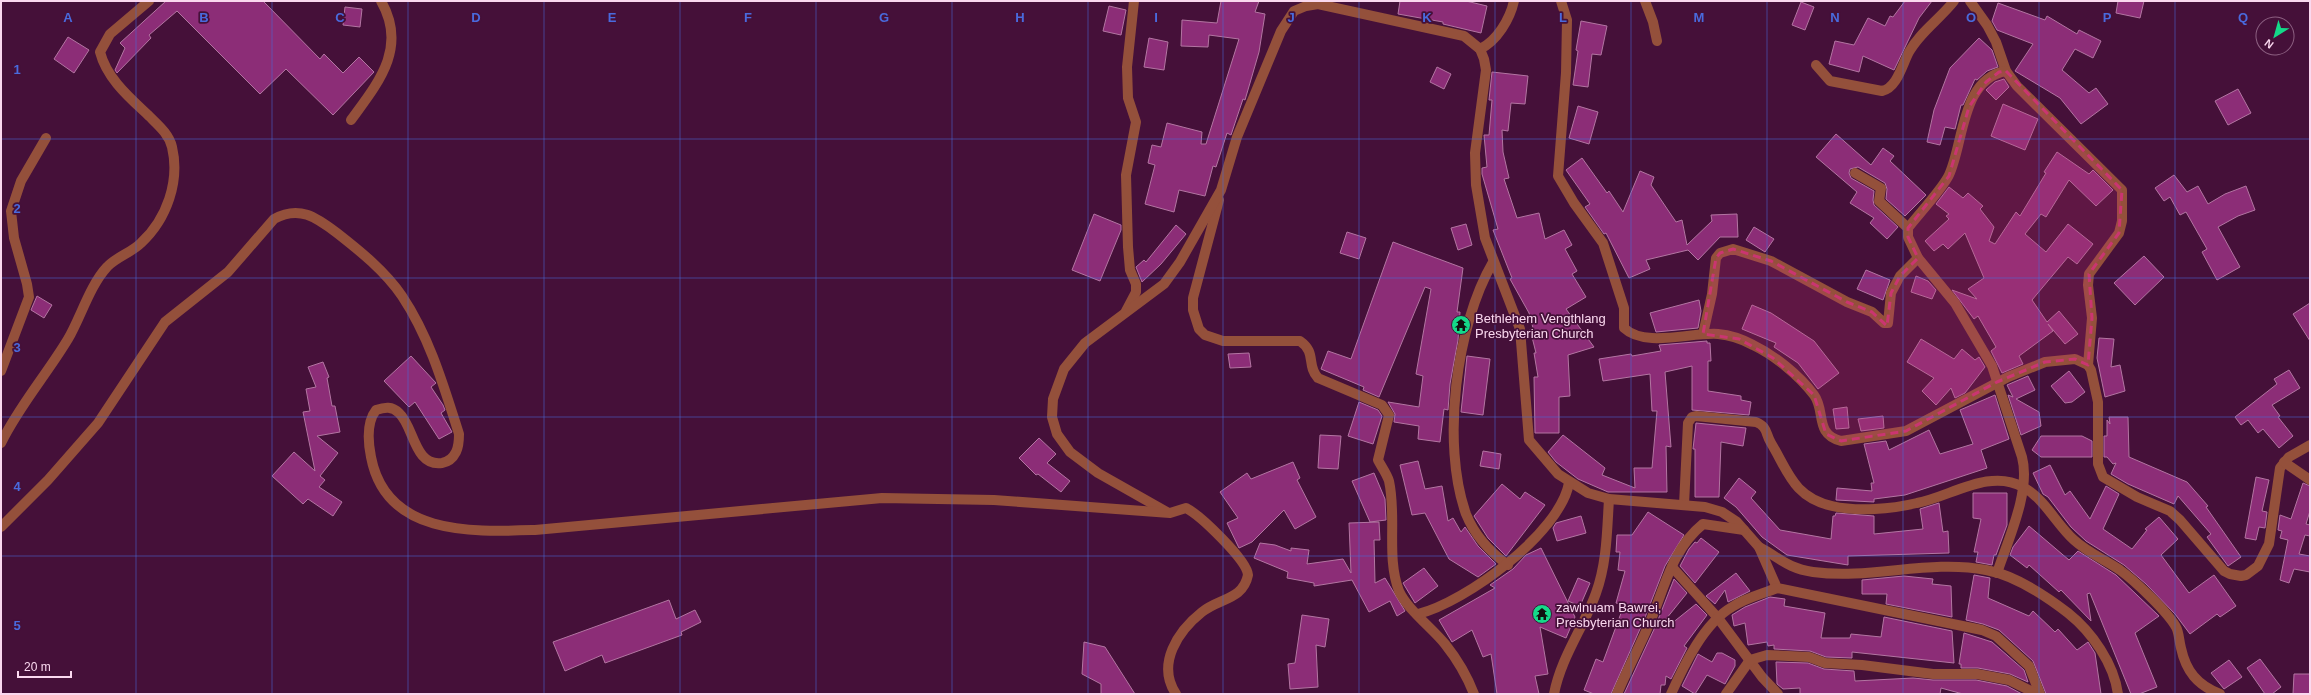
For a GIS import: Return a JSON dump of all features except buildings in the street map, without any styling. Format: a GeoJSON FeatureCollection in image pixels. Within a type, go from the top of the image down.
{"type":"FeatureCollection","features":[{"type":"Feature","properties":{"kind":"street"},"geometry":{"type":"LineString","coordinates":[[1,443],[69,338],[81,310],[106,267],[141,243],[152,229],[172,193],[174,161],[172,145],[166,133],[123,91],[107,69],[100,52],[110,34],[149,1]]}},
{"type":"Feature","properties":{"kind":"street"},"geometry":{"type":"LineString","coordinates":[[351,120],[384,74],[390,55],[390,24],[381,1]]}},
{"type":"Feature","properties":{"kind":"street"},"geometry":{"type":"LineString","coordinates":[[1123,314],[1136,292],[1136,284],[1130,270],[1128,247],[1126,175],[1136,122],[1128,98],[1127,67],[1134,1]]}},
{"type":"Feature","properties":{"kind":"street"},"geometry":{"type":"LineString","coordinates":[[1480,49],[1486,46],[1498,33],[1511,12],[1514,1]]}},
{"type":"Feature","properties":{"kind":"street"},"geometry":{"type":"LineString","coordinates":[[1561,1],[1567,20],[1566,73],[1558,176],[1574,203],[1603,243],[1624,308],[1624,328],[1632,335],[1651,339],[1703,334],[1720,334],[1739,338],[1754,345],[1779,362],[1814,395],[1826,434],[1840,441],[1906,431],[1997,382],[2045,362],[2075,359],[2088,365]]}},
{"type":"Feature","properties":{"kind":"street"},"geometry":{"type":"LineString","coordinates":[[1644,1],[1653,22],[1657,41]]}},
{"type":"Feature","properties":{"kind":"street"},"geometry":{"type":"LineString","coordinates":[[1816,65],[1830,81],[1882,91],[1888,90],[1894,83],[1910,50],[1923,32],[1954,1]]}},
{"type":"Feature","properties":{"kind":"street"},"geometry":{"type":"LineString","coordinates":[[1970,1],[1996,42],[2006,71],[2017,86],[2122,190],[2120,229],[2089,274],[2088,285],[2092,318],[2088,365],[2098,402],[2098,464],[2100,474],[2114,485],[2170,511],[2180,520],[2224,570],[2230,574],[2246,575],[2258,566],[2269,544],[2278,474],[2284,462],[2289,457],[2310,445]]}},
{"type":"Feature","properties":{"kind":"street"},"geometry":{"type":"LineString","coordinates":[[1474,694],[1460,666],[1446,645],[1403,598],[1399,590],[1393,559],[1394,527],[1389,480],[1378,460],[1389,415],[1382,405],[1318,378],[1313,372],[1311,352],[1300,340],[1223,340],[1205,335],[1195,322],[1193,298],[1221,190],[1237,137],[1281,31],[1294,11],[1306,6],[1318,4],[1464,36],[1480,49],[1486,70],[1475,169],[1486,238],[1493,262],[1505,287],[1520,328],[1529,440],[1558,474],[1588,493],[1609,499],[1705,507],[1722,512],[1745,530],[1759,547],[1782,563],[1796,568],[1844,576],[1962,567],[1997,573],[2038,592],[2075,619],[2088,632],[2099,648],[2116,681],[2118,694]]}},
{"type":"Feature","properties":{"kind":"street"},"geometry":{"type":"LineString","coordinates":[[1997,573],[2024,487],[2025,467],[1992,366],[1955,303],[1918,258],[1908,237],[1908,228],[1949,176],[1963,120],[1976,93],[1993,76],[2006,71]]}},
{"type":"Feature","properties":{"kind":"street"},"geometry":{"type":"LineString","coordinates":[[1,371],[29,297],[27,284],[14,238],[11,211],[21,181],[46,138]]}},
{"type":"Feature","properties":{"kind":"street"},"geometry":{"type":"LineString","coordinates":[[1855,173],[1881,188],[1879,201],[1908,228]]}},
{"type":"Feature","properties":{"kind":"street"},"geometry":{"type":"LineString","coordinates":[[1170,514],[1098,472],[1070,452],[1057,434],[1052,418],[1053,399],[1064,369],[1085,343],[1164,284],[1180,262],[1221,190]]}},
{"type":"Feature","properties":{"kind":"street"},"geometry":{"type":"LineString","coordinates":[[1,527],[48,480],[98,423],[165,322],[228,272],[274,219],[284,213],[296,211],[307,214],[330,228],[382,272],[402,296],[427,343],[459,434],[459,443],[452,458],[446,463],[437,464],[429,461],[415,445],[404,419],[394,409],[389,407],[376,410],[369,431],[369,445],[375,474],[386,494],[402,510],[426,521],[468,528],[501,531],[535,530],[882,498],[994,500],[1170,514],[1186,508],[1211,528],[1241,560],[1248,575],[1244,585],[1236,596],[1203,611],[1180,634],[1173,645],[1170,653],[1169,679],[1176,694]]}},
{"type":"Feature","properties":{"kind":"street"},"geometry":{"type":"LineString","coordinates":[[1703,334],[1712,294],[1716,258],[1724,251],[1733,249],[1771,261],[1846,302],[1872,312],[1884,323],[1888,323],[1891,293],[1900,276],[1918,258]]}},
{"type":"Feature","properties":{"kind":"street"},"geometry":{"type":"LineString","coordinates":[[1493,262],[1484,277],[1471,310],[1462,348],[1456,386],[1456,462],[1466,514],[1475,531],[1485,545],[1508,565]]}},
{"type":"Feature","properties":{"kind":"street"},"geometry":{"type":"LineString","coordinates":[[1684,505],[1688,423],[1692,417],[1696,416],[1756,422],[1762,424],[1765,427],[1770,442],[1776,449],[1785,471],[1795,486],[1812,498],[1831,506],[1876,508],[1916,504],[1968,486],[1995,481],[2011,482],[2024,487],[2055,516],[2077,542],[2123,573],[2149,597],[2176,627],[2187,668],[2208,689],[2220,694]]}},
{"type":"Feature","properties":{"kind":"street"},"geometry":{"type":"LineString","coordinates":[[2284,462],[2310,480]]}},
{"type":"Feature","properties":{"kind":"street"},"geometry":{"type":"LineString","coordinates":[[1418,614],[1465,592],[1508,565],[1561,505],[1567,494],[1570,483]]}},
{"type":"Feature","properties":{"kind":"street"},"geometry":{"type":"LineString","coordinates":[[1554,694],[1567,654],[1596,594],[1603,570],[1609,499]]}},
{"type":"Feature","properties":{"kind":"street"},"geometry":{"type":"LineString","coordinates":[[1617,694],[1646,632],[1672,566],[1683,545],[1703,524],[1745,530]]}},
{"type":"Feature","properties":{"kind":"street"},"geometry":{"type":"LineString","coordinates":[[1759,547],[1777,588]]}},
{"type":"Feature","properties":{"kind":"street"},"geometry":{"type":"LineString","coordinates":[[1672,566],[1718,618],[1778,694]]}},
{"type":"Feature","properties":{"kind":"street"},"geometry":{"type":"LineString","coordinates":[[1671,694],[1698,642],[1718,618],[1731,607],[1777,588],[1982,630],[1996,636],[2029,666],[2040,694]]}},
{"type":"Feature","properties":{"kind":"street"},"geometry":{"type":"LineString","coordinates":[[1726,694],[1750,660],[1767,655],[1809,658],[1824,663],[1862,665],[1933,674],[1977,674],[2009,680],[2037,694]]}},
{"type":"Feature","properties":{"kind":"highlighted area"},"geometry":{"type":"Polygon","coordinates":[[[2006,71],[2122,190],[2119,233],[2089,274],[2092,318],[2088,365],[2075,359],[2045,362],[1997,382],[1906,431],[1841,441],[1826,434],[1814,395],[1773,358],[1739,339],[1703,334],[1716,258],[1720,253],[1733,249],[1771,261],[1847,302],[1872,312],[1887,326],[1891,293],[1900,276],[1918,258],[1908,237],[1908,228],[1949,176],[1969,107],[1986,82],[1999,72],[2006,71]]]}},
{"type":"Feature","properties":{"kind":"place","name":"Bethlehem Vengthlang Presbyterian Church"},"geometry":{"type":"Point","coordinates":[1461,325]}},
{"type":"Feature","properties":{"kind":"place","name":"zawlnuam Bawrei, Presbyterian Church"},"geometry":{"type":"Point","coordinates":[1542,614]}}]}
